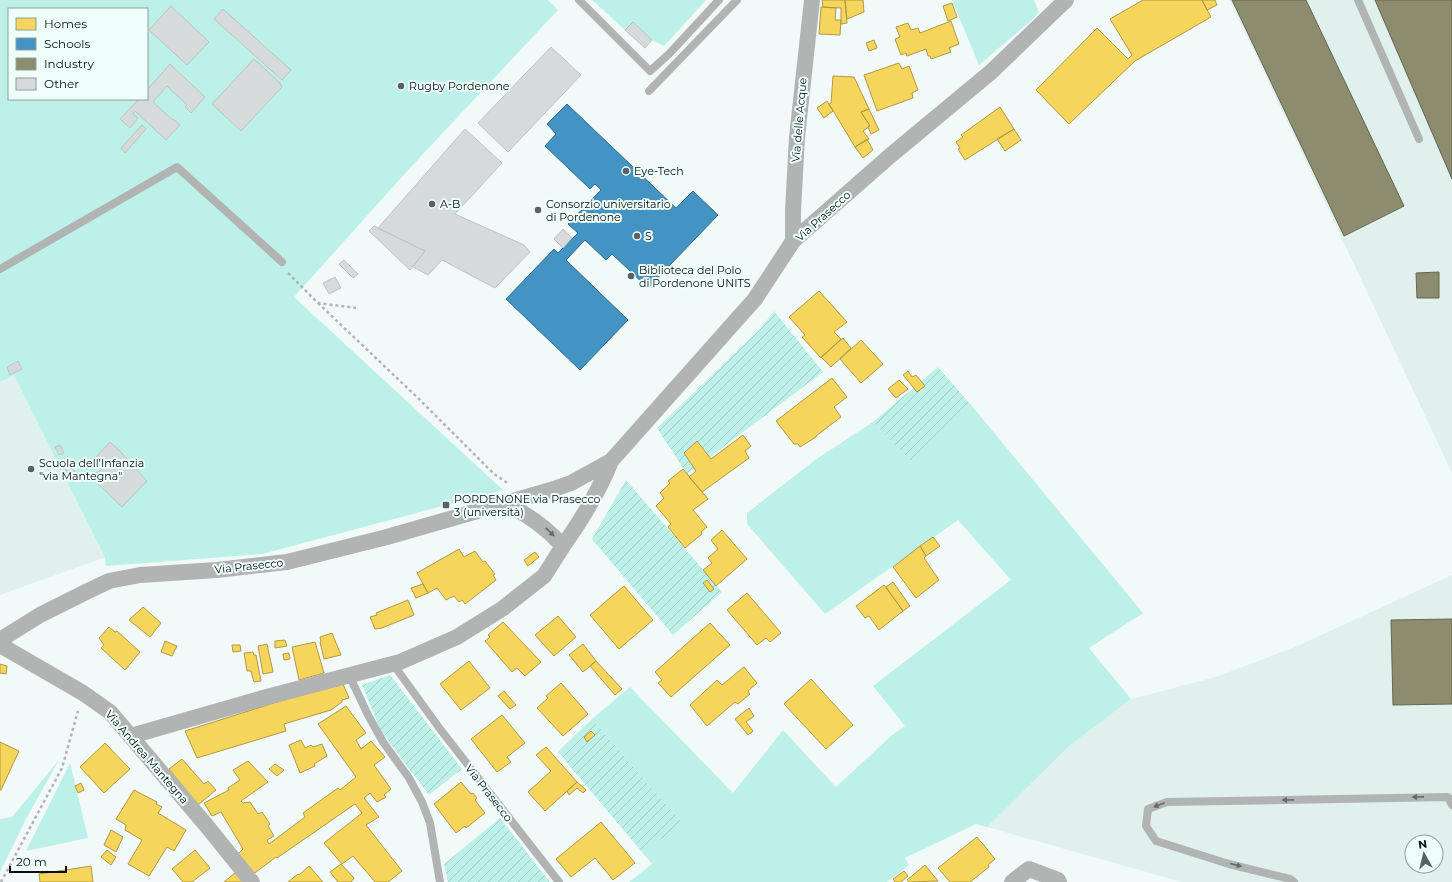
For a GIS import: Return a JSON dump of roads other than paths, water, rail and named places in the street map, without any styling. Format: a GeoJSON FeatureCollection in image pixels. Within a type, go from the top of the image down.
{"type":"FeatureCollection","features":[{"type":"Feature","properties":{"kind":"street","name":"Via delle Acque"},"geometry":{"type":"LineString","coordinates":[[793,241],[796,137],[812,0]]}},
{"type":"Feature","properties":{"kind":"street","name":"Via Prasecco"},"geometry":{"type":"LineString","coordinates":[[131,736],[263,698],[400,662],[457,637],[502,608],[544,576],[581,521],[601,485],[611,461],[755,299],[793,241],[891,155],[991,72],[1066,0]]}},
{"type":"Feature","properties":{"kind":"street","name":"Via Prasecco"},"geometry":{"type":"LineString","coordinates":[[0,640],[40,615],[109,581],[140,574],[216,570],[287,562],[387,537],[512,502],[571,483],[611,461]]}},
{"type":"Feature","properties":{"kind":"street"},"geometry":{"type":"LineString","coordinates":[[512,502],[521,511],[550,531],[563,546]]}},
{"type":"Feature","properties":{"kind":"street","name":"Via Andrea Mantegna"},"geometry":{"type":"LineString","coordinates":[[0,645],[83,693],[110,712],[206,825],[252,882]]}},
{"type":"Feature","properties":{"kind":"street"},"geometry":{"type":"LineString","coordinates":[[1012,882],[1028,869],[1058,880],[1059,882]]}},
{"type":"Feature","properties":{"kind":"lane"},"geometry":{"type":"LineString","coordinates":[[579,0],[650,71],[669,54],[719,0]]}},
{"type":"Feature","properties":{"kind":"lane"},"geometry":{"type":"LineString","coordinates":[[649,91],[737,0]]}},
{"type":"Feature","properties":{"kind":"lane"},"geometry":{"type":"LineString","coordinates":[[1358,0],[1419,139]]}},
{"type":"Feature","properties":{"kind":"lane"},"geometry":{"type":"LineString","coordinates":[[0,269],[177,167],[282,262]]}},
{"type":"Feature","properties":{"kind":"lane","name":"Via Prasecco"},"geometry":{"type":"LineString","coordinates":[[393,664],[440,729],[559,882]]}},
{"type":"Feature","properties":{"kind":"lane"},"geometry":{"type":"LineString","coordinates":[[349,676],[383,742],[409,778],[422,802],[430,822],[440,882]]}},
{"type":"Feature","properties":{"kind":"lane"},"geometry":{"type":"LineString","coordinates":[[1294,882],[1290,879],[1229,864],[1156,841],[1146,826],[1148,809],[1167,802],[1448,797],[1452,805]]}},
{"type":"Feature","properties":{"kind":"place","name":"Rugby Pordenone"},"geometry":{"type":"Point","coordinates":[401,86]}},
{"type":"Feature","properties":{"kind":"place","name":"Eye-Tech"},"geometry":{"type":"Point","coordinates":[626,171]}},
{"type":"Feature","properties":{"kind":"place","name":"A-B"},"geometry":{"type":"Point","coordinates":[432,204]}},
{"type":"Feature","properties":{"kind":"place","name":"Consorzio universitario di Pordenone"},"geometry":{"type":"Point","coordinates":[538,210]}},
{"type":"Feature","properties":{"kind":"place","name":"S"},"geometry":{"type":"Point","coordinates":[637,236]}},
{"type":"Feature","properties":{"kind":"place","name":"Biblioteca del Polo di Pordenone UNITS"},"geometry":{"type":"Point","coordinates":[631,276]}},
{"type":"Feature","properties":{"kind":"place","name":"Scuola dell’Infanzia \"via Mantegna\""},"geometry":{"type":"Point","coordinates":[31,469]}},
{"type":"Feature","properties":{"kind":"place","name":"PORDENONE via Prasecco 3 (università)"},"geometry":{"type":"Point","coordinates":[446,505]}}]}
